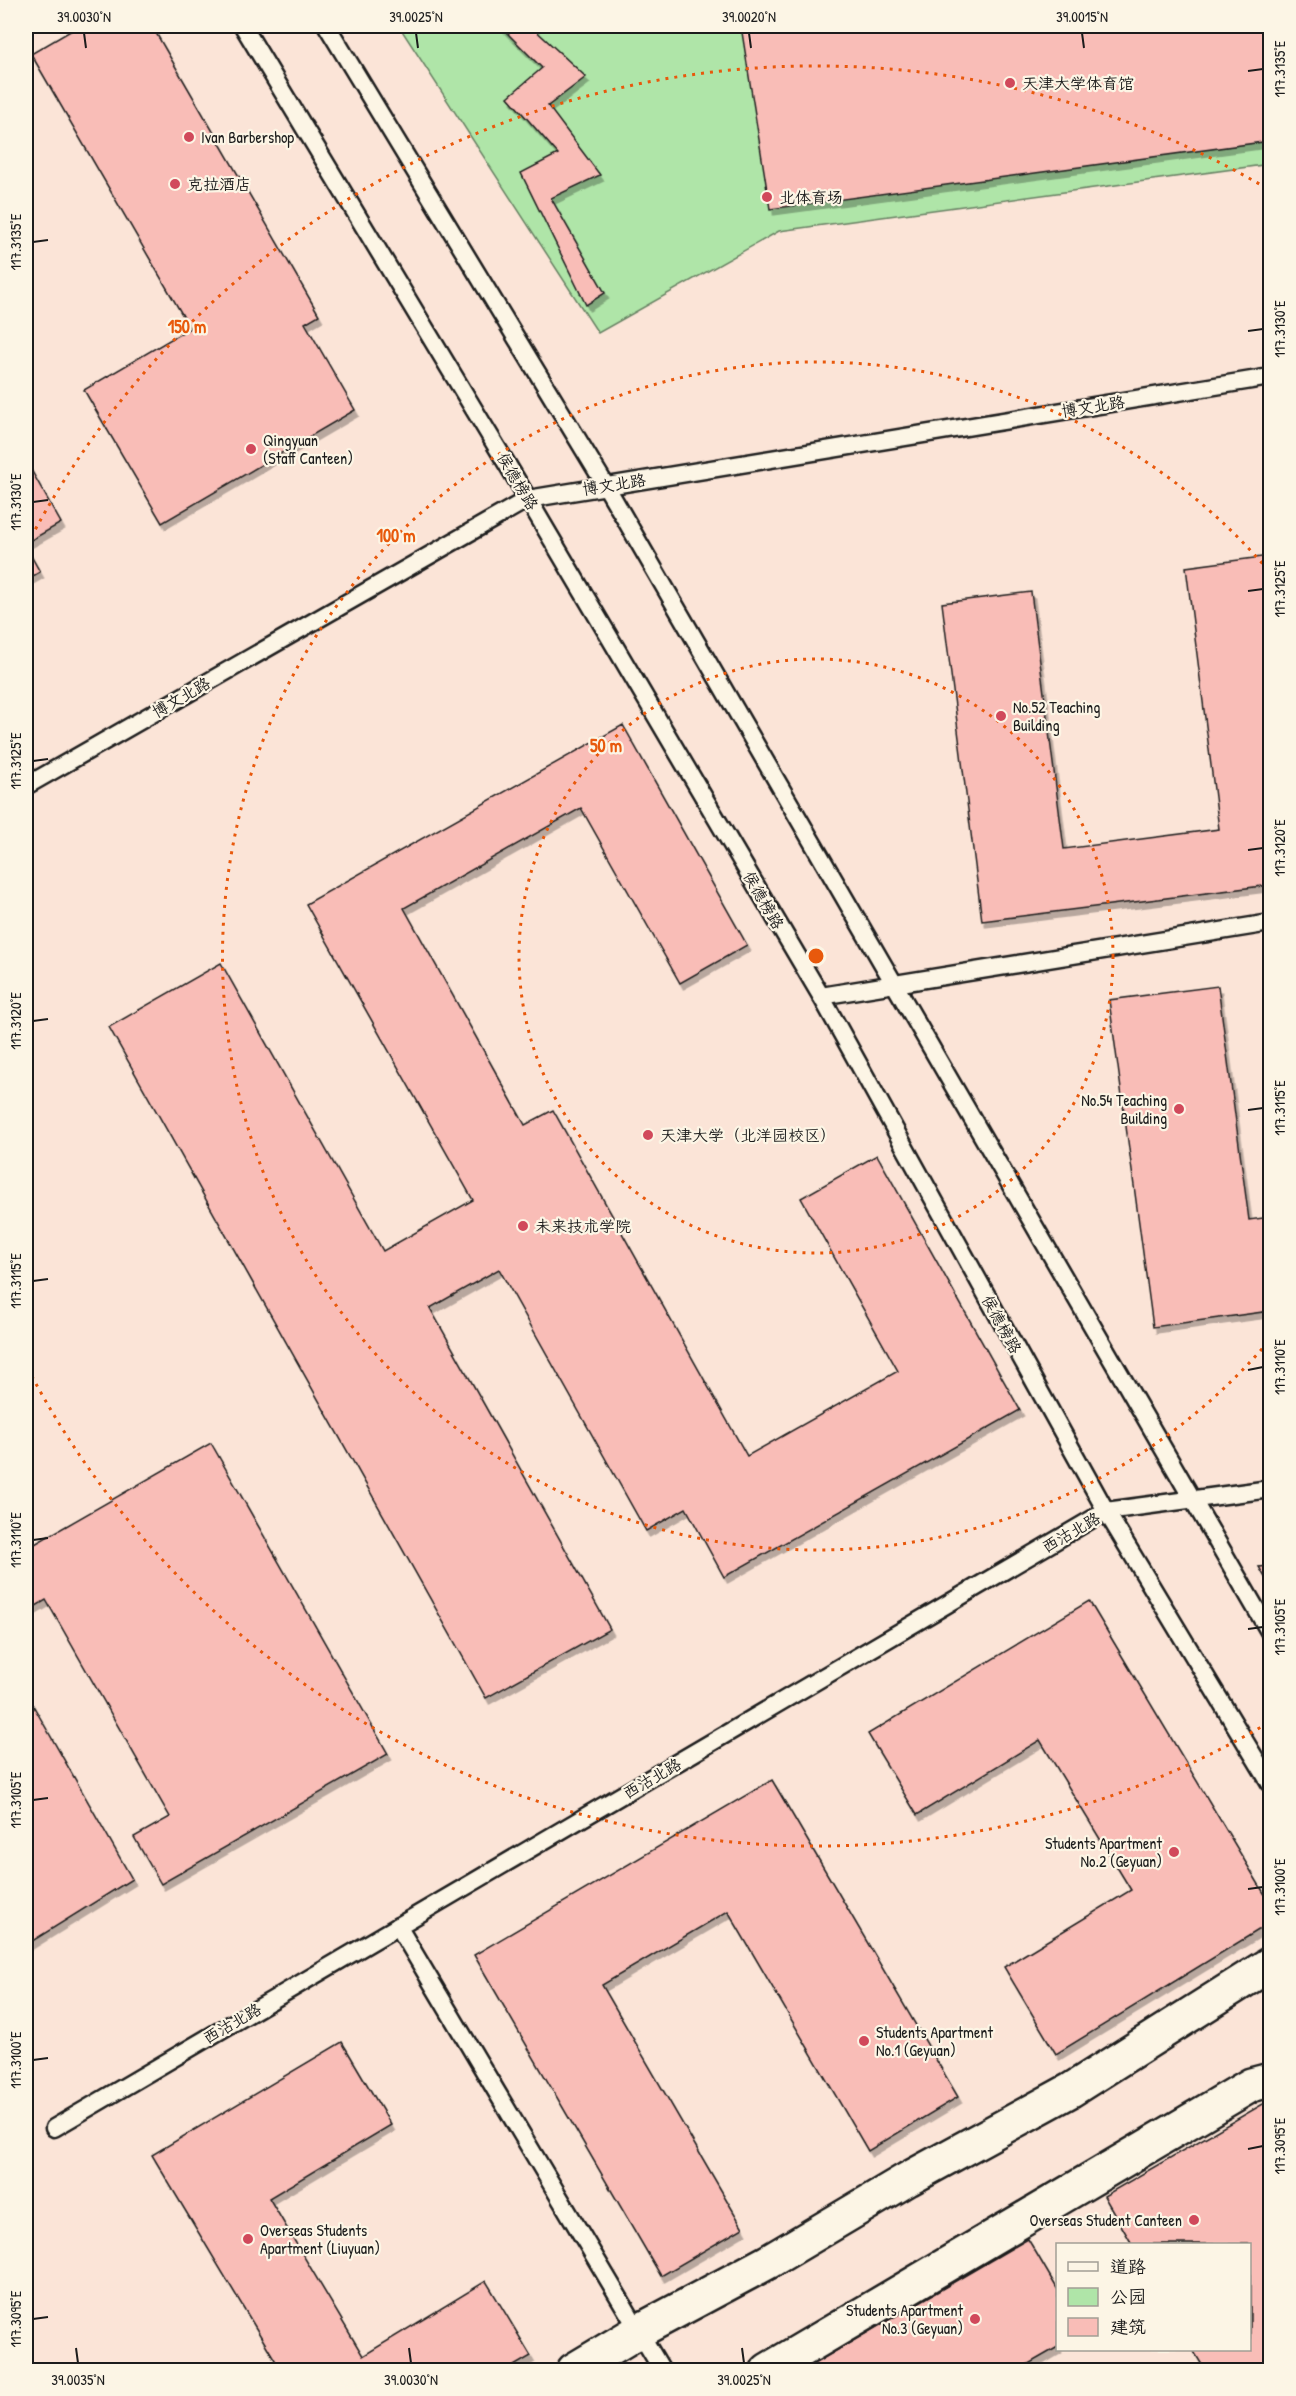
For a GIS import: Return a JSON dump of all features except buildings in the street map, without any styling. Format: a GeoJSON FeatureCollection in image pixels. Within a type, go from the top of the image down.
{"type":"FeatureCollection","features":[{"type":"Feature","properties":{"kind":"street"},"geometry":{"type":"LineString","coordinates":[[574,2370],[639,2331],[768,2262],[908,2179],[1071,2090],[1270,1964]]}},
{"type":"Feature","properties":{"kind":"street"},"geometry":{"type":"LineString","coordinates":[[768,2370],[1251,2085],[1270,2080]]}},
{"type":"Feature","properties":{"kind":"lane","name":"侯德榜路"},"geometry":{"type":"LineString","coordinates":[[243,26],[528,499],[820,996],[1106,1511],[1270,1783]]}},
{"type":"Feature","properties":{"kind":"lane"},"geometry":{"type":"LineString","coordinates":[[327,26],[606,486],[1270,1633]]}},
{"type":"Feature","properties":{"kind":"lane","name":"博文北路"},"geometry":{"type":"LineString","coordinates":[[26,786],[528,499],[1270,377]]}},
{"type":"Feature","properties":{"kind":"lane"},"geometry":{"type":"LineString","coordinates":[[820,996],[1270,923]]}},
{"type":"Feature","properties":{"kind":"lane","name":"西沽北路"},"geometry":{"type":"LineString","coordinates":[[54,2128],[1106,1511],[1270,1489]]}},
{"type":"Feature","properties":{"kind":"lane"},"geometry":{"type":"LineString","coordinates":[[398,1926],[662,2370]]}},
{"type":"Feature","properties":{"kind":"shaded area","name":"天津大学（北洋园校区）"},"geometry":{"type":"Polygon","coordinates":[[[26,26],[1270,26],[1270,2370],[26,2370],[26,26]]]}},
{"type":"Feature","properties":{"kind":"green space","name":"北体育场"},"geometry":{"type":"Polygon","coordinates":[[[399,26],[1270,26],[1270,164],[779,231],[598,333],[399,26]]]}},
{"type":"Feature","properties":{"kind":"place","name":"天津大学体育馆"},"geometry":{"type":"Point","coordinates":[1010,83]}},
{"type":"Feature","properties":{"kind":"place","name":"Ivan Barbershop"},"geometry":{"type":"Point","coordinates":[189,137]}},
{"type":"Feature","properties":{"kind":"place","name":"克拉酒店"},"geometry":{"type":"Point","coordinates":[175,184]}},
{"type":"Feature","properties":{"kind":"place","name":"北体育场"},"geometry":{"type":"Point","coordinates":[767,197]}},
{"type":"Feature","properties":{"kind":"place","name":"Qingyuan (Staff Canteen)"},"geometry":{"type":"Point","coordinates":[251,449]}},
{"type":"Feature","properties":{"kind":"place","name":"No.52 Teaching Building"},"geometry":{"type":"Point","coordinates":[1001,716]}},
{"type":"Feature","properties":{"kind":"place","name":"No.54 Teaching Building"},"geometry":{"type":"Point","coordinates":[1179,1109]}},
{"type":"Feature","properties":{"kind":"place","name":"天津大学（北洋园校区）"},"geometry":{"type":"Point","coordinates":[648,1135]}},
{"type":"Feature","properties":{"kind":"place","name":"未来技术学院"},"geometry":{"type":"Point","coordinates":[523,1226]}},
{"type":"Feature","properties":{"kind":"place","name":"Students Apartment No.2 (Geyuan)"},"geometry":{"type":"Point","coordinates":[1174,1852]}},
{"type":"Feature","properties":{"kind":"place","name":"Students Apartment No.1 (Geyuan)"},"geometry":{"type":"Point","coordinates":[864,2041]}},
{"type":"Feature","properties":{"kind":"place","name":"Overseas Student Canteen"},"geometry":{"type":"Point","coordinates":[1194,2220]}},
{"type":"Feature","properties":{"kind":"place","name":"Overseas Students Apartment (Liuyuan)"},"geometry":{"type":"Point","coordinates":[248,2239]}},
{"type":"Feature","properties":{"kind":"place","name":"Students Apartment No.3 (Geyuan)"},"geometry":{"type":"Point","coordinates":[975,2319]}}]}
